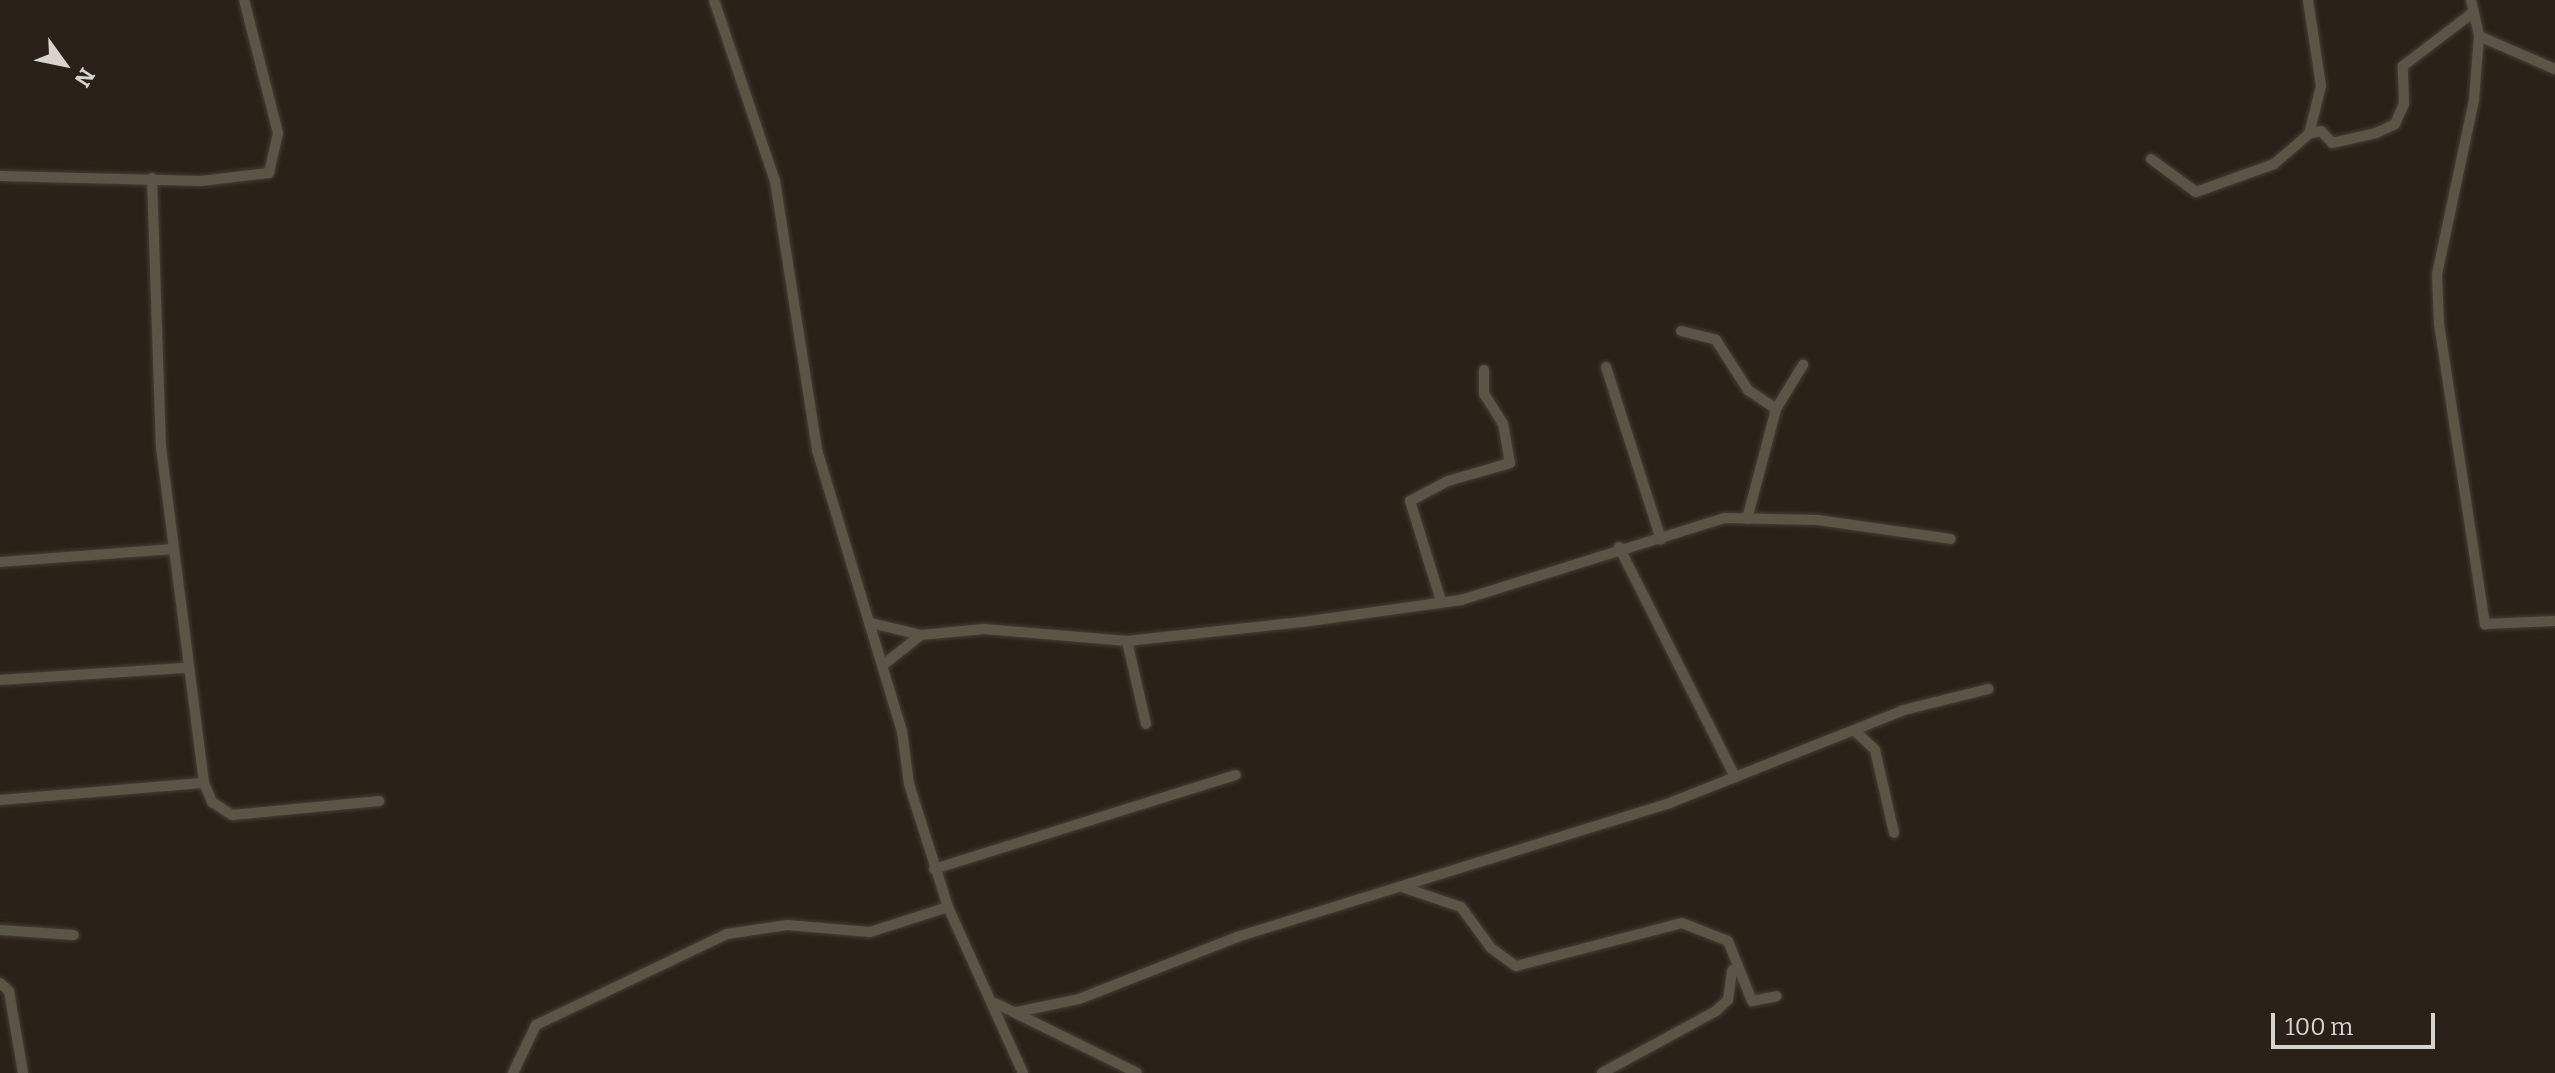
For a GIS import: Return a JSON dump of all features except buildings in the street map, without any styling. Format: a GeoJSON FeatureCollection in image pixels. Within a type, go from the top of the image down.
{"type":"FeatureCollection","features":[{"type":"Feature","properties":{"kind":"street"},"geometry":{"type":"LineString","coordinates":[[0,176],[152,178],[269,173],[277,162],[278,133],[244,0]]}},
{"type":"Feature","properties":{"kind":"street"},"geometry":{"type":"LineString","coordinates":[[714,0],[775,181],[817,450],[883,665],[934,869],[1023,1073]]}},
{"type":"Feature","properties":{"kind":"street"},"geometry":{"type":"LineString","coordinates":[[2308,0],[2321,86],[2309,134]]}},
{"type":"Feature","properties":{"kind":"street"},"geometry":{"type":"LineString","coordinates":[[2471,0],[2471,14],[2479,36],[2468,155],[2437,274],[2439,324],[2485,624],[2555,621]]}},
{"type":"Feature","properties":{"kind":"street"},"geometry":{"type":"LineString","coordinates":[[2151,159],[2196,192],[2274,164],[2309,134],[2321,131],[2332,143],[2395,124],[2404,104],[2403,66],[2471,14]]}},
{"type":"Feature","properties":{"kind":"street"},"geometry":{"type":"LineString","coordinates":[[2479,36],[2555,69]]}},
{"type":"Feature","properties":{"kind":"street"},"geometry":{"type":"LineString","coordinates":[[152,178],[172,549],[204,783],[212,802],[232,815],[379,801]]}},
{"type":"Feature","properties":{"kind":"street"},"geometry":{"type":"LineString","coordinates":[[1681,331],[1716,340],[1736,377],[1776,409]]}},
{"type":"Feature","properties":{"kind":"street"},"geometry":{"type":"LineString","coordinates":[[1747,519],[1776,409],[1803,365]]}},
{"type":"Feature","properties":{"kind":"street"},"geometry":{"type":"LineString","coordinates":[[1606,367],[1661,539]]}},
{"type":"Feature","properties":{"kind":"street"},"geometry":{"type":"LineString","coordinates":[[1441,601],[1410,501],[1448,481],[1510,463],[1503,424],[1484,394],[1484,370]]}},
{"type":"Feature","properties":{"kind":"street"},"geometry":{"type":"LineString","coordinates":[[871,623],[921,635],[984,629],[1127,641],[1441,601],[1619,547],[1747,519],[1832,521],[1951,539]]}},
{"type":"Feature","properties":{"kind":"street"},"geometry":{"type":"LineString","coordinates":[[1619,547],[1735,777]]}},
{"type":"Feature","properties":{"kind":"street"},"geometry":{"type":"LineString","coordinates":[[0,562],[172,549]]}},
{"type":"Feature","properties":{"kind":"street"},"geometry":{"type":"LineString","coordinates":[[883,665],[921,635]]}},
{"type":"Feature","properties":{"kind":"street"},"geometry":{"type":"LineString","coordinates":[[1127,641],[1146,724]]}},
{"type":"Feature","properties":{"kind":"street"},"geometry":{"type":"LineString","coordinates":[[0,680],[187,668]]}},
{"type":"Feature","properties":{"kind":"street"},"geometry":{"type":"LineString","coordinates":[[1017,1012],[1079,999],[1237,937],[1403,887],[1735,777],[1856,732],[1904,710],[1988,689]]}},
{"type":"Feature","properties":{"kind":"street"},"geometry":{"type":"LineString","coordinates":[[1856,732],[1875,750],[1894,833]]}},
{"type":"Feature","properties":{"kind":"street"},"geometry":{"type":"LineString","coordinates":[[934,869],[1236,775]]}},
{"type":"Feature","properties":{"kind":"street"},"geometry":{"type":"LineString","coordinates":[[0,800],[204,783]]}},
{"type":"Feature","properties":{"kind":"street"},"geometry":{"type":"LineString","coordinates":[[1403,887],[1461,907],[1491,948],[1516,966],[1682,923],[1722,936],[1752,1001],[1777,996]]}},
{"type":"Feature","properties":{"kind":"street"},"geometry":{"type":"LineString","coordinates":[[513,1073],[536,1025],[727,934],[787,925],[870,932],[948,907]]}},
{"type":"Feature","properties":{"kind":"street"},"geometry":{"type":"LineString","coordinates":[[0,930],[74,935]]}},
{"type":"Feature","properties":{"kind":"street"},"geometry":{"type":"LineString","coordinates":[[1602,1073],[1716,1011],[1728,1000],[1732,960]]}},
{"type":"Feature","properties":{"kind":"street"},"geometry":{"type":"LineString","coordinates":[[0,983],[9,991],[23,1073]]}},
{"type":"Feature","properties":{"kind":"street"},"geometry":{"type":"LineString","coordinates":[[995,1003],[1137,1073]]}}]}
